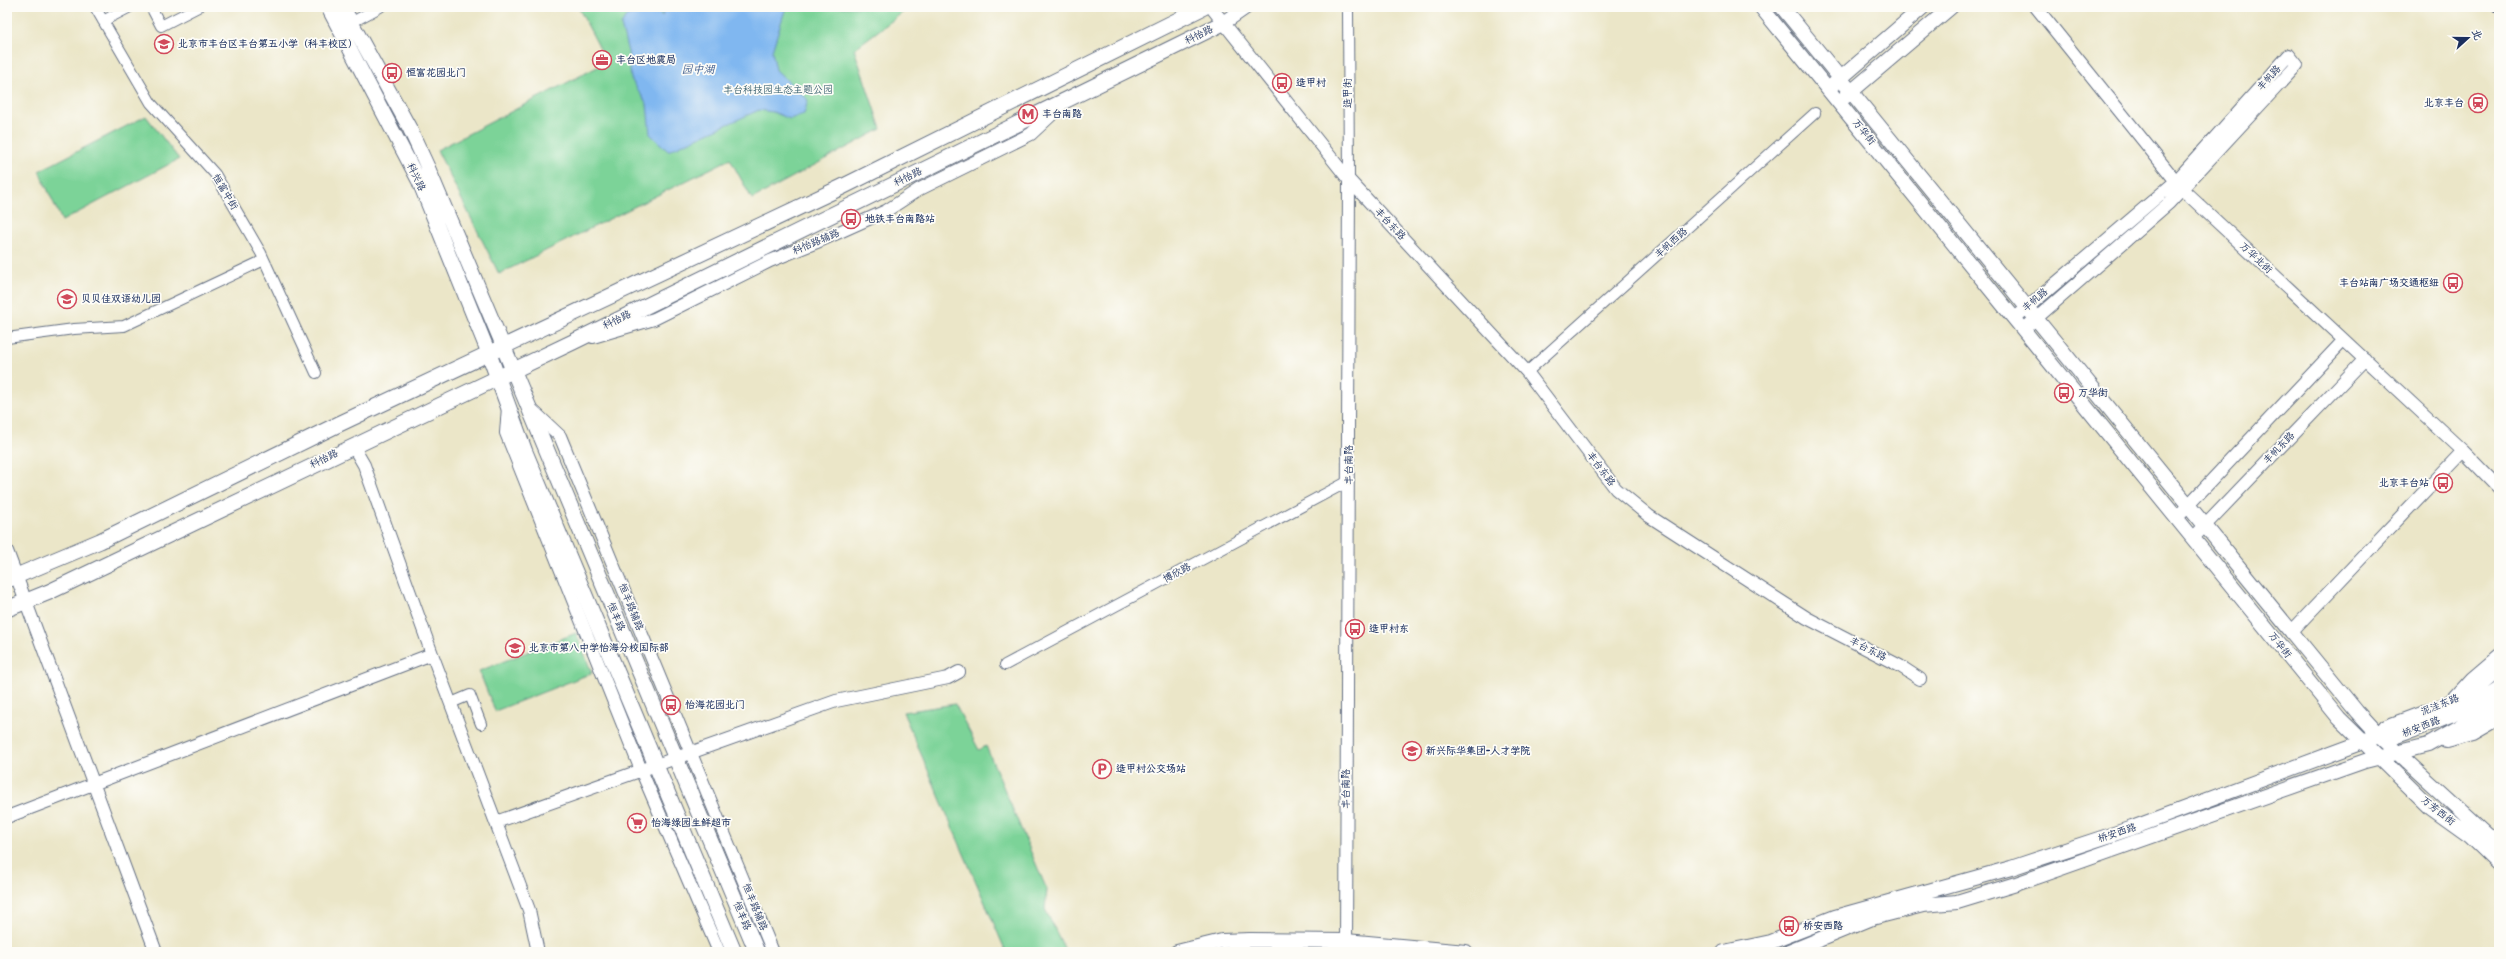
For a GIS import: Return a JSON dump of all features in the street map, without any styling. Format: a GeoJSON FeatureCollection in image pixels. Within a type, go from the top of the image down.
{"type":"FeatureCollection","features":[{"type":"Feature","properties":{"kind":"main road","name":"科兴路"},"geometry":{"type":"LineString","coordinates":[[328,7],[346,26],[428,168],[504,348]]}},
{"type":"Feature","properties":{"kind":"main road","name":"科兴路"},"geometry":{"type":"LineString","coordinates":[[343,7],[346,26],[419,181],[489,354]]}},
{"type":"Feature","properties":{"kind":"main road"},"geometry":{"type":"LineString","coordinates":[[1222,23],[1246,7]]}},
{"type":"Feature","properties":{"kind":"main road","name":"万华街"},"geometry":{"type":"LineString","coordinates":[[1761,7],[2194,537],[2339,718],[2379,757]]}},
{"type":"Feature","properties":{"kind":"main road","name":"万华街"},"geometry":{"type":"LineString","coordinates":[[1782,7],[2035,320],[2292,631],[2379,736],[2399,753]]}},
{"type":"Feature","properties":{"kind":"main road"},"geometry":{"type":"LineString","coordinates":[[1828,90],[1923,7]]}},
{"type":"Feature","properties":{"kind":"main road"},"geometry":{"type":"LineString","coordinates":[[1839,102],[1951,7]]}},
{"type":"Feature","properties":{"kind":"main road","name":"科怡路"},"geometry":{"type":"LineString","coordinates":[[12,578],[100,541],[338,424],[504,348],[842,187],[1197,8]]}},
{"type":"Feature","properties":{"kind":"main road","name":"科怡路"},"geometry":{"type":"LineString","coordinates":[[7,609],[49,592],[513,369],[573,342],[1222,23]]}},
{"type":"Feature","properties":{"kind":"main road","name":"恒丰路"},"geometry":{"type":"LineString","coordinates":[[504,348],[757,952]]}},
{"type":"Feature","properties":{"kind":"main road","name":"恒丰路"},"geometry":{"type":"LineString","coordinates":[[489,354],[508,406],[734,952]]}},
{"type":"Feature","properties":{"kind":"main road","name":"泥洼东路"},"geometry":{"type":"LineString","coordinates":[[2379,736],[2386,727],[2450,702],[2473,691],[2499,670]]}},
{"type":"Feature","properties":{"kind":"main road","name":"桥安西路"},"geometry":{"type":"LineString","coordinates":[[1724,952],[1771,942],[1835,917],[2011,868],[2132,828],[2379,736],[2395,737],[2412,731],[2472,706],[2499,689]]}},
{"type":"Feature","properties":{"kind":"main road","name":"桥安西路"},"geometry":{"type":"LineString","coordinates":[[1790,952],[1872,918],[1923,905],[1957,902],[2016,884],[2379,757],[2428,745],[2499,705]]}},
{"type":"Feature","properties":{"kind":"main road"},"geometry":{"type":"LineString","coordinates":[[2428,745],[2473,734],[2499,719]]}},
{"type":"Feature","properties":{"kind":"main road","name":"万芳西街"},"geometry":{"type":"LineString","coordinates":[[2399,753],[2499,846]]}},
{"type":"Feature","properties":{"kind":"main road","name":"万芳西街"},"geometry":{"type":"LineString","coordinates":[[2379,757],[2431,808],[2470,836],[2499,864]]}},
{"type":"Feature","properties":{"kind":"main road"},"geometry":{"type":"LineString","coordinates":[[1177,952],[1222,941],[1466,952]]}},
{"type":"Feature","properties":{"kind":"street","name":"恒富中街"},"geometry":{"type":"LineString","coordinates":[[95,7],[151,103],[215,174],[264,260],[316,373]]}},
{"type":"Feature","properties":{"kind":"street"},"geometry":{"type":"LineString","coordinates":[[104,21],[130,7]]}},
{"type":"Feature","properties":{"kind":"street"},"geometry":{"type":"LineString","coordinates":[[151,7],[161,26],[198,7]]}},
{"type":"Feature","properties":{"kind":"street"},"geometry":{"type":"LineString","coordinates":[[346,26],[380,7]]}},
{"type":"Feature","properties":{"kind":"street"},"geometry":{"type":"LineString","coordinates":[[1211,7],[1222,23],[1349,180]]}},
{"type":"Feature","properties":{"kind":"street","name":"造甲街"},"geometry":{"type":"LineString","coordinates":[[1348,7],[1349,180]]}},
{"type":"Feature","properties":{"kind":"street","name":"万华北街"},"geometry":{"type":"LineString","coordinates":[[2036,7],[2180,186],[2463,451],[2499,488]]}},
{"type":"Feature","properties":{"kind":"street"},"geometry":{"type":"LineString","coordinates":[[1197,8],[1222,23]]}},
{"type":"Feature","properties":{"kind":"street","name":"丰帆路"},"geometry":{"type":"LineString","coordinates":[[2015,318],[2180,186],[2289,55],[2297,65],[2180,186],[2024,329]]}},
{"type":"Feature","properties":{"kind":"street","name":"科怡路辅路"},"geometry":{"type":"LineString","coordinates":[[573,342],[654,319],[770,261],[818,242],[886,211],[918,190],[1031,134],[1066,101]]}},
{"type":"Feature","properties":{"kind":"street","name":"丰帆西路"},"geometry":{"type":"LineString","coordinates":[[1527,372],[1816,113]]}},
{"type":"Feature","properties":{"kind":"street","name":"丰台东路"},"geometry":{"type":"LineString","coordinates":[[1349,180],[1527,372],[1616,489],[1632,503],[1807,618],[1900,666],[1920,679]]}},
{"type":"Feature","properties":{"kind":"street","name":"丰台南路"},"geometry":{"type":"LineString","coordinates":[[1346,947],[1349,180]]}},
{"type":"Feature","properties":{"kind":"street"},"geometry":{"type":"LineString","coordinates":[[7,338],[74,329],[124,326],[264,260]]}},
{"type":"Feature","properties":{"kind":"street"},"geometry":{"type":"LineString","coordinates":[[2177,517],[2344,340]]}},
{"type":"Feature","properties":{"kind":"street","name":"丰帆东路"},"geometry":{"type":"LineString","coordinates":[[2194,537],[2365,359]]}},
{"type":"Feature","properties":{"kind":"street"},"geometry":{"type":"LineString","coordinates":[[508,406],[506,433],[640,770],[719,952]]}},
{"type":"Feature","properties":{"kind":"street","name":"恒丰路辅路"},"geometry":{"type":"LineString","coordinates":[[529,406],[560,436],[773,952]]}},
{"type":"Feature","properties":{"kind":"street"},"geometry":{"type":"LineString","coordinates":[[353,446],[364,465],[432,654],[529,910],[538,952]]}},
{"type":"Feature","properties":{"kind":"street"},"geometry":{"type":"LineString","coordinates":[[2292,631],[2463,451]]}},
{"type":"Feature","properties":{"kind":"street","name":"博欣路"},"geometry":{"type":"LineString","coordinates":[[1005,665],[1349,481]]}},
{"type":"Feature","properties":{"kind":"street"},"geometry":{"type":"LineString","coordinates":[[7,551],[12,578],[26,601],[156,952]]}},
{"type":"Feature","properties":{"kind":"street"},"geometry":{"type":"LineString","coordinates":[[7,817],[432,654]]}},
{"type":"Feature","properties":{"kind":"street"},"geometry":{"type":"LineString","coordinates":[[2450,702],[2472,678],[2499,655]]}},
{"type":"Feature","properties":{"kind":"street"},"geometry":{"type":"LineString","coordinates":[[496,822],[836,701],[948,678],[959,672]]}},
{"type":"Feature","properties":{"kind":"street"},"geometry":{"type":"LineString","coordinates":[[451,703],[470,695],[481,724]]}},
{"type":"Feature","properties":{"kind":"green space","name":"丰台科技园生态主题公园"},"geometry":{"type":"Polygon","coordinates":[[[578,7],[910,7],[854,49],[881,129],[752,199],[730,159],[499,274],[437,150],[607,62],[578,7]]]}},
{"type":"Feature","properties":{"kind":"green space"},"geometry":{"type":"Polygon","coordinates":[[[146,116],[179,159],[62,221],[39,171],[146,116]]]}},
{"type":"Feature","properties":{"kind":"green space"},"geometry":{"type":"Polygon","coordinates":[[[576,633],[592,673],[495,711],[479,671],[576,633]]]}},
{"type":"Feature","properties":{"kind":"green space"},"geometry":{"type":"Polygon","coordinates":[[[955,704],[979,750],[986,746],[1047,890],[1045,909],[1066,952],[1006,952],[903,712],[955,704]]]}},
{"type":"Feature","properties":{"kind":"water","name":"园中湖"},"geometry":{"type":"Polygon","coordinates":[[[665,7],[786,7],[772,51],[776,70],[808,100],[804,114],[790,119],[773,112],[759,110],[668,151],[650,134],[647,104],[631,79],[628,52],[621,25],[627,15],[657,10],[662,16],[665,7]]]}},
{"type":"Feature","properties":{"kind":"railway"},"geometry":{"type":"LineString","coordinates":[[2491,7],[2499,14]]}},
{"type":"Feature","properties":{"kind":"place","name":"北京市丰台区丰台第五小学（科丰校区）"},"geometry":{"type":"Point","coordinates":[164,44]}},
{"type":"Feature","properties":{"kind":"place","name":"丰台区地震局"},"geometry":{"type":"Point","coordinates":[602,60]}},
{"type":"Feature","properties":{"kind":"place","name":"恒富花园北门"},"geometry":{"type":"Point","coordinates":[392,73]}},
{"type":"Feature","properties":{"kind":"place","name":"造甲村"},"geometry":{"type":"Point","coordinates":[1282,83]}},
{"type":"Feature","properties":{"kind":"place","name":"北京丰台"},"geometry":{"type":"Point","coordinates":[2478,103]}},
{"type":"Feature","properties":{"kind":"place","name":"丰台南路"},"geometry":{"type":"Point","coordinates":[1028,114]}},
{"type":"Feature","properties":{"kind":"place","name":"地铁丰台南路站"},"geometry":{"type":"Point","coordinates":[851,219]}},
{"type":"Feature","properties":{"kind":"place","name":"丰台站南广场交通枢纽"},"geometry":{"type":"Point","coordinates":[2453,283]}},
{"type":"Feature","properties":{"kind":"place","name":"贝贝佳双语幼儿园"},"geometry":{"type":"Point","coordinates":[67,299]}},
{"type":"Feature","properties":{"kind":"place","name":"万华街"},"geometry":{"type":"Point","coordinates":[2064,393]}},
{"type":"Feature","properties":{"kind":"place","name":"北京丰台站"},"geometry":{"type":"Point","coordinates":[2443,483]}},
{"type":"Feature","properties":{"kind":"place","name":"造甲村东"},"geometry":{"type":"Point","coordinates":[1355,629]}},
{"type":"Feature","properties":{"kind":"place","name":"北京市第八中学怡海分校国际部"},"geometry":{"type":"Point","coordinates":[515,648]}},
{"type":"Feature","properties":{"kind":"place","name":"怡海花园北门"},"geometry":{"type":"Point","coordinates":[671,705]}},
{"type":"Feature","properties":{"kind":"place","name":"新兴际华集团-人才学院"},"geometry":{"type":"Point","coordinates":[1412,751]}},
{"type":"Feature","properties":{"kind":"place","name":"造甲村公交场站"},"geometry":{"type":"Point","coordinates":[1102,769]}},
{"type":"Feature","properties":{"kind":"place","name":"怡海绿园生鲜超市"},"geometry":{"type":"Point","coordinates":[637,823]}},
{"type":"Feature","properties":{"kind":"place","name":"桥安西路"},"geometry":{"type":"Point","coordinates":[1789,926]}}]}
